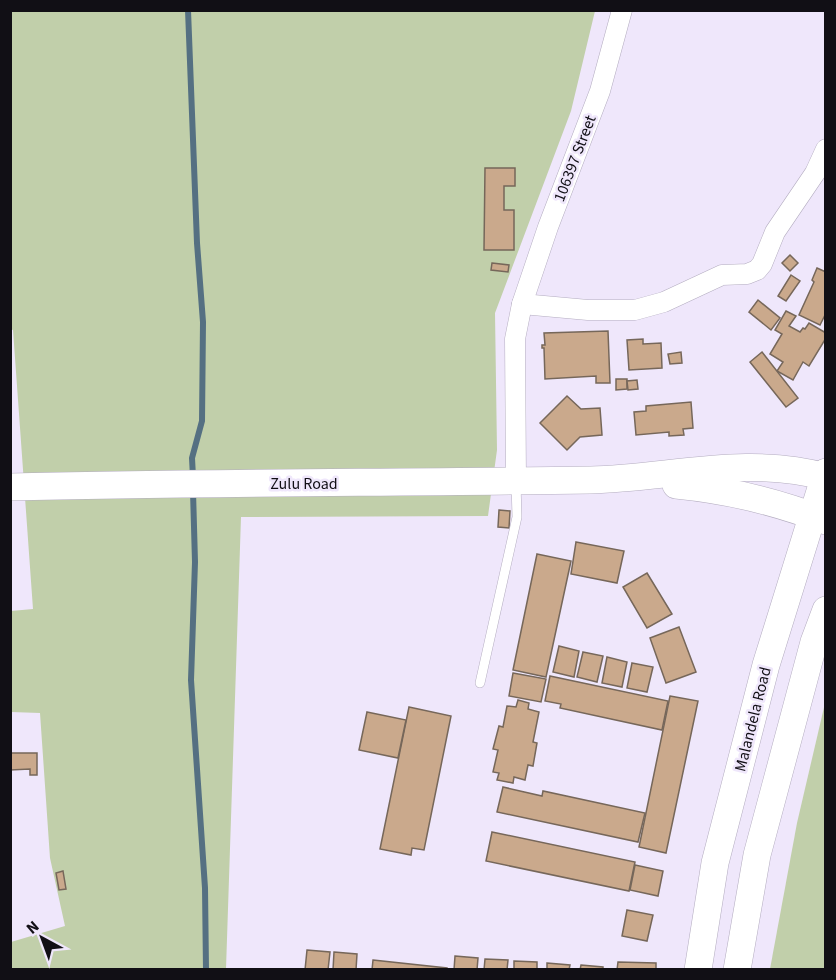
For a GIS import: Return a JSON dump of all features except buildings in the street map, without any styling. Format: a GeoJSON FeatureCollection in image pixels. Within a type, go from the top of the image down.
{"type":"FeatureCollection","features":[{"type":"Feature","properties":{"kind":"street","name":"106397 Street"},"geometry":{"type":"LineString","coordinates":[[516,481],[515,339],[522,304],[548,227],[600,92],[622,10]]}},
{"type":"Feature","properties":{"kind":"street"},"geometry":{"type":"LineString","coordinates":[[522,304],[588,310],[635,310],[664,302],[722,275],[747,274],[757,270],[776,232],[815,173],[825,149]]}},
{"type":"Feature","properties":{"kind":"street","name":"Zulu Road"},"geometry":{"type":"LineString","coordinates":[[10,487],[159,483],[598,479],[735,467],[792,470],[825,475]]}},
{"type":"Feature","properties":{"kind":"street","name":"Malandela Road"},"geometry":{"type":"LineString","coordinates":[[698,969],[715,863],[766,665],[818,518],[825,475]]}},
{"type":"Feature","properties":{"kind":"street","name":"Zulu Road"},"geometry":{"type":"LineString","coordinates":[[598,479],[711,488],[781,505],[818,518]]}},
{"type":"Feature","properties":{"kind":"street"},"geometry":{"type":"LineString","coordinates":[[737,969],[757,855],[811,653],[825,610]]}},
{"type":"Feature","properties":{"kind":"lane"},"geometry":{"type":"LineString","coordinates":[[480,683],[517,517],[516,481]]}},
{"type":"Feature","properties":{"kind":"green space"},"geometry":{"type":"Polygon","coordinates":[[[10,11],[595,11],[571,111],[495,313],[497,450],[488,516],[241,517],[226,969],[11,969],[11,942],[65,926],[50,858],[40,713],[11,712],[11,611],[33,609],[13,330],[10,329],[10,11]]]}},
{"type":"Feature","properties":{"kind":"green space"},"geometry":{"type":"Polygon","coordinates":[[[825,703],[825,969],[770,969],[797,823],[825,703]]]}},
{"type":"Feature","properties":{"kind":"waterway"},"geometry":{"type":"LineString","coordinates":[[188,10],[197,243],[203,322],[202,421],[192,458],[193,477]]}},
{"type":"Feature","properties":{"kind":"waterway"},"geometry":{"type":"LineString","coordinates":[[193,491],[195,562],[191,680],[205,888],[206,970]]}}]}
